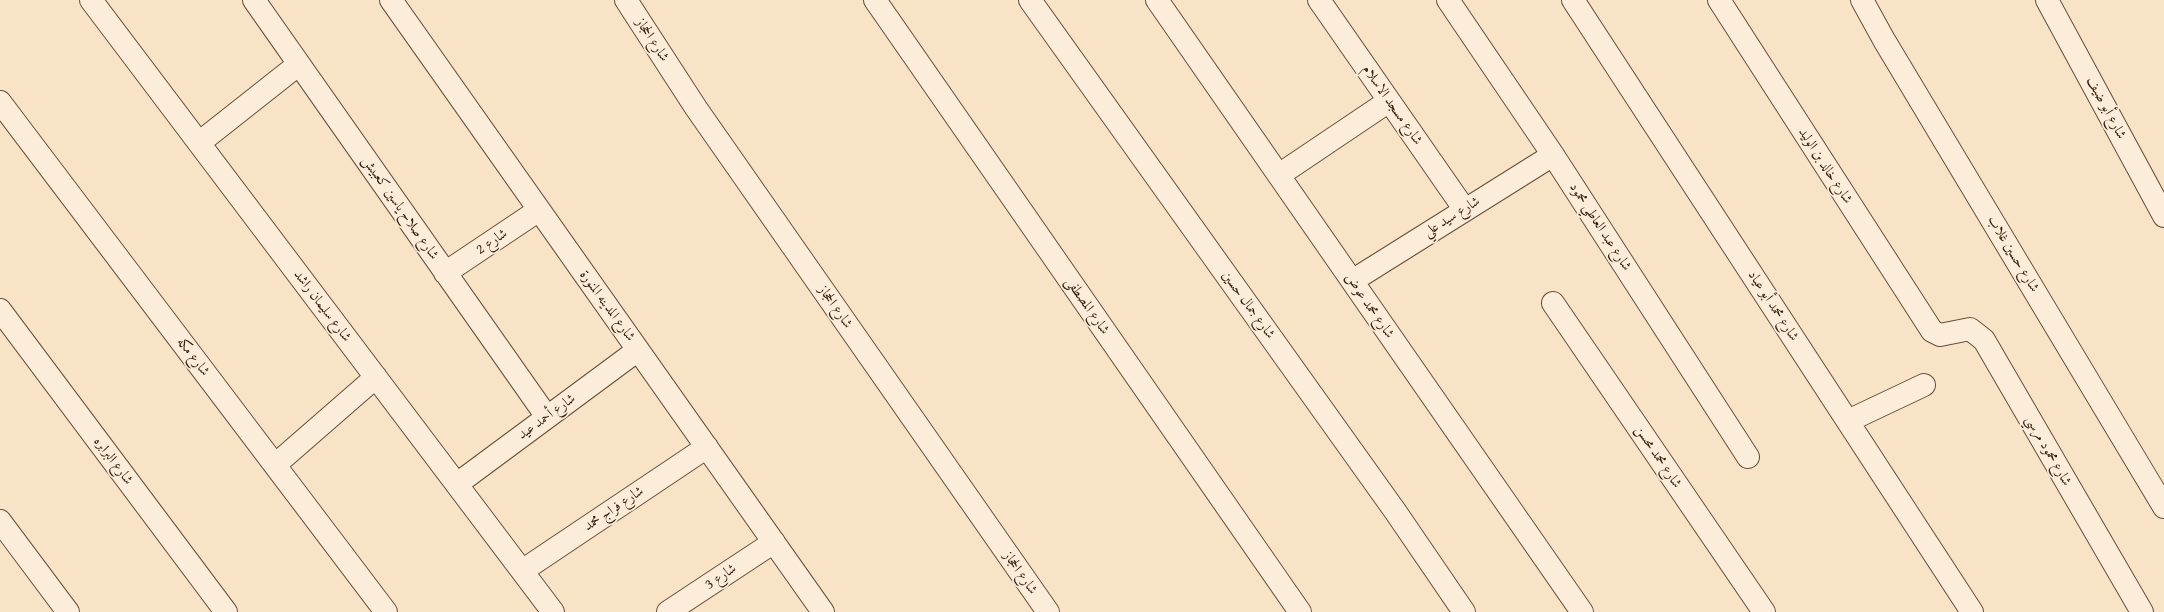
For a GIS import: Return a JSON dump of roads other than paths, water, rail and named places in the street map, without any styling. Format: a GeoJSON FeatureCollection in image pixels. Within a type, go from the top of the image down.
{"type":"FeatureCollection","features":[{"type":"Feature","properties":{"kind":"street","name":"شارع سليمان راشد"},"geometry":{"type":"LineString","coordinates":[[91,0],[553,612]]}},
{"type":"Feature","properties":{"kind":"street","name":"شارع صلاح ياسين كعبيش"},"geometry":{"type":"LineString","coordinates":[[254,0],[547,417]]}},
{"type":"Feature","properties":{"kind":"street","name":"شارع المدينه المنورة"},"geometry":{"type":"LineString","coordinates":[[391,0],[823,612]]}},
{"type":"Feature","properties":{"kind":"street","name":"شارع الحجاز"},"geometry":{"type":"LineString","coordinates":[[626,0],[701,115],[1048,612]]}},
{"type":"Feature","properties":{"kind":"street","name":"شارع المصطفى"},"geometry":{"type":"LineString","coordinates":[[875,0],[1300,612]]}},
{"type":"Feature","properties":{"kind":"street","name":"شارع جمال حسين"},"geometry":{"type":"LineString","coordinates":[[1030,0],[1395,511],[1464,612]]}},
{"type":"Feature","properties":{"kind":"street","name":"شارع محمد عوض"},"geometry":{"type":"LineString","coordinates":[[1158,0],[1582,612]]}},
{"type":"Feature","properties":{"kind":"street","name":"شارع مسجد الاسلام"},"geometry":{"type":"LineString","coordinates":[[1319,0],[1464,210]]}},
{"type":"Feature","properties":{"kind":"street","name":"شارع عبد العاطي محمود"},"geometry":{"type":"LineString","coordinates":[[1448,0],[1553,155],[1748,457]]}},
{"type":"Feature","properties":{"kind":"street","name":"شارع محمد أبو عياد"},"geometry":{"type":"LineString","coordinates":[[1574,0],[1972,612]]}},
{"type":"Feature","properties":{"kind":"street","name":"شارع خالد بن الوليد"},"geometry":{"type":"LineString","coordinates":[[1719,0],[1932,331]]}},
{"type":"Feature","properties":{"kind":"street","name":"شارع حسين غلاب"},"geometry":{"type":"LineString","coordinates":[[1862,0],[1884,40],[2164,507]]}},
{"type":"Feature","properties":{"kind":"street","name":"شارع أبو ضيف"},"geometry":{"type":"LineString","coordinates":[[2047,0],[2164,216]]}},
{"type":"Feature","properties":{"kind":"street"},"geometry":{"type":"LineString","coordinates":[[199,143],[299,64]]}},
{"type":"Feature","properties":{"kind":"street"},"geometry":{"type":"LineString","coordinates":[[1279,175],[1389,101]]}},
{"type":"Feature","properties":{"kind":"street","name":"شارع مكه"},"geometry":{"type":"LineString","coordinates":[[0,102],[386,612]]}},
{"type":"Feature","properties":{"kind":"street","name":"شارع سيد علي"},"geometry":{"type":"LineString","coordinates":[[1352,280],[1553,155]]}},
{"type":"Feature","properties":{"kind":"street","name":"شارع 2"},"geometry":{"type":"LineString","coordinates":[[445,273],[539,210]]}},
{"type":"Feature","properties":{"kind":"street","name":"شارع محمد محسن"},"geometry":{"type":"LineString","coordinates":[[1553,303],[1764,612]]}},
{"type":"Feature","properties":{"kind":"street","name":"شارع البرابره"},"geometry":{"type":"LineString","coordinates":[[0,310],[226,612]]}},
{"type":"Feature","properties":{"kind":"street","name":"شارع محمود مرسي"},"geometry":{"type":"LineString","coordinates":[[1932,331],[1940,335],[1970,329],[1984,340],[2142,612]]}},
{"type":"Feature","properties":{"kind":"street","name":"شارع أحمد عيد"},"geometry":{"type":"LineString","coordinates":[[457,484],[638,350]]}},
{"type":"Feature","properties":{"kind":"street"},"geometry":{"type":"LineString","coordinates":[[275,465],[376,377]]}},
{"type":"Feature","properties":{"kind":"street"},"geometry":{"type":"LineString","coordinates":[[1848,422],[1924,385]]}},
{"type":"Feature","properties":{"kind":"street","name":"شارع فراج محمد"},"geometry":{"type":"LineString","coordinates":[[522,571],[707,447]]}},
{"type":"Feature","properties":{"kind":"street"},"geometry":{"type":"LineString","coordinates":[[0,521],[68,612]]}},
{"type":"Feature","properties":{"kind":"street","name":"شارع 3"},"geometry":{"type":"LineString","coordinates":[[668,612],[774,542]]}}]}
